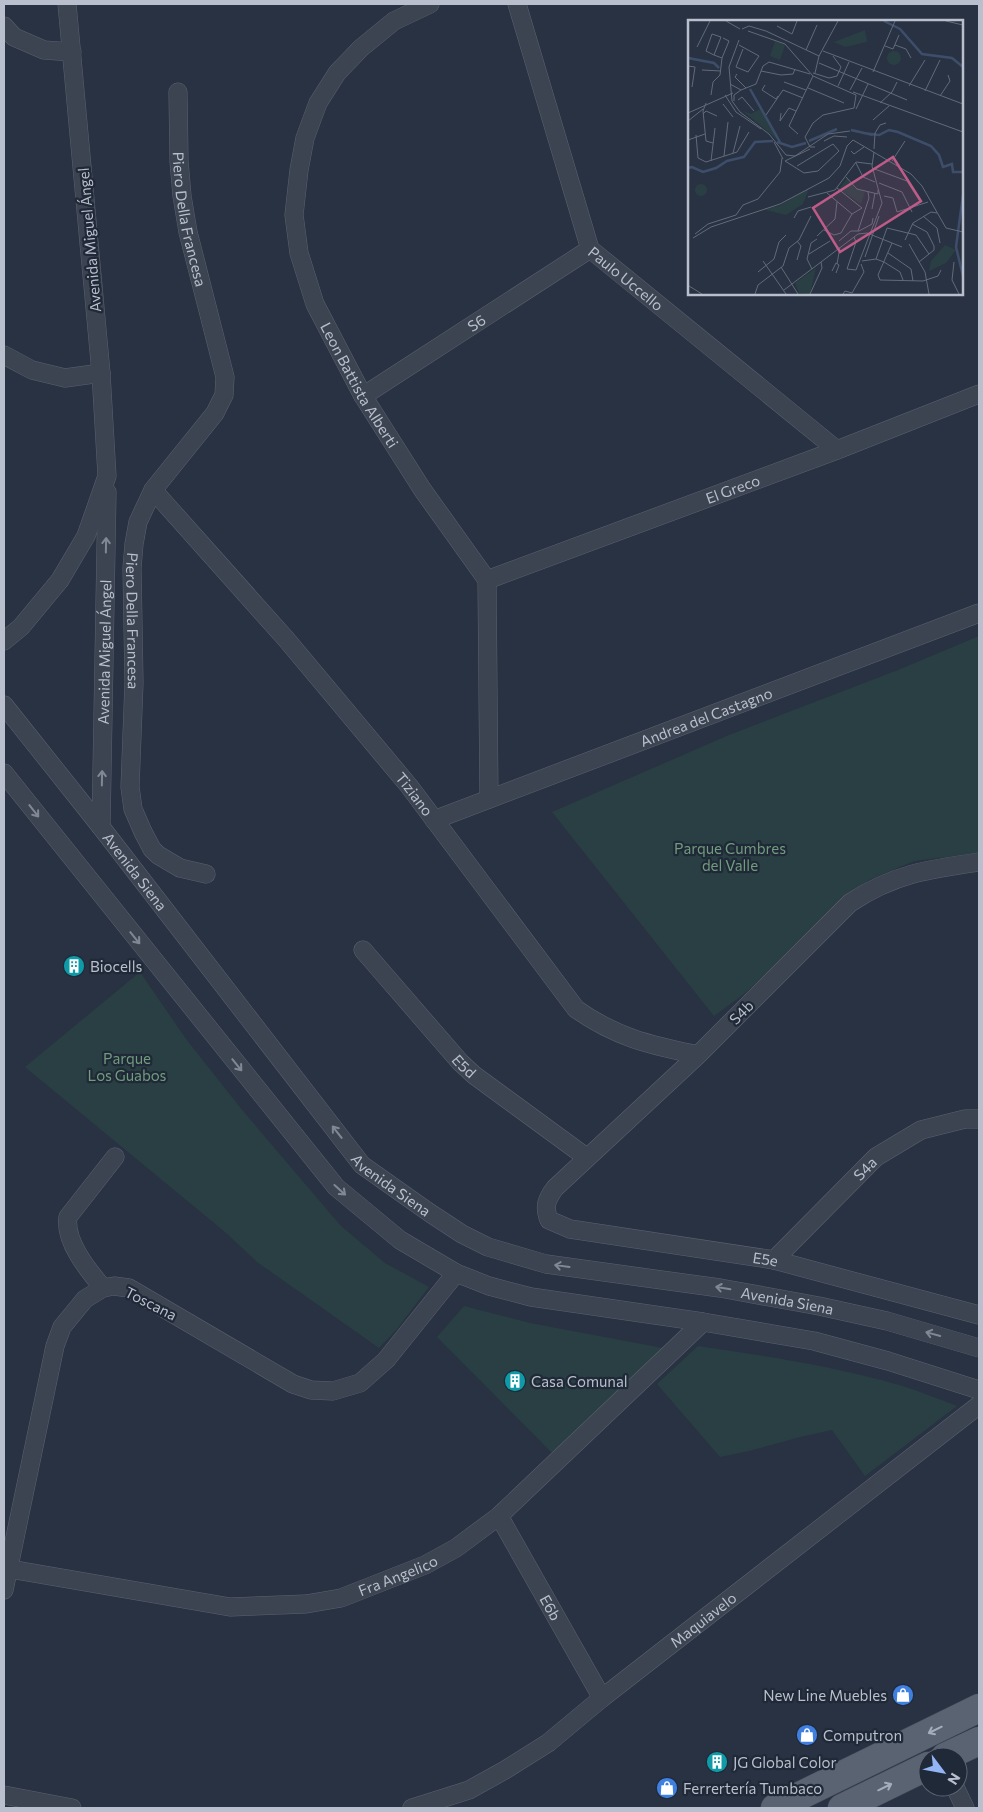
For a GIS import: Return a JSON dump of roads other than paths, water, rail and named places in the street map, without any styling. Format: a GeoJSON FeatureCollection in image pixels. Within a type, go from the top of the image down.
{"type":"FeatureCollection","features":[{"type":"Feature","properties":{"kind":"main road"},"geometry":{"type":"LineString","coordinates":[[775,1808],[979,1708]]}},
{"type":"Feature","properties":{"kind":"main road"},"geometry":{"type":"LineString","coordinates":[[966,1747],[979,1741]]}},
{"type":"Feature","properties":{"kind":"main road"},"geometry":{"type":"LineString","coordinates":[[842,1808],[918,1771]]}},
{"type":"Feature","properties":{"kind":"street","name":"Avenida Miguel Ángel"},"geometry":{"type":"LineString","coordinates":[[67,4],[101,373],[107,476],[102,827]]}},
{"type":"Feature","properties":{"kind":"street","name":"Leon Battista Alberti"},"geometry":{"type":"LineString","coordinates":[[430,4],[394,21],[361,48],[337,73],[318,103],[305,138],[294,215],[299,253],[315,304],[363,396],[422,489],[487,580]]}},
{"type":"Feature","properties":{"kind":"street","name":"Paulo Uccello"},"geometry":{"type":"LineString","coordinates":[[517,4],[590,249],[838,450]]}},
{"type":"Feature","properties":{"kind":"street"},"geometry":{"type":"LineString","coordinates":[[4,26],[14,38],[44,50],[72,52]]}},
{"type":"Feature","properties":{"kind":"street","name":"Piero Della Francesa"},"geometry":{"type":"LineString","coordinates":[[178,92],[179,161],[182,196],[188,232],[225,377],[224,395],[215,413],[153,490],[138,522],[132,568],[134,683],[130,787],[131,799],[140,825],[155,852],[176,867],[206,874]]}},
{"type":"Feature","properties":{"kind":"street","name":"S6"},"geometry":{"type":"LineString","coordinates":[[363,396],[590,249]]}},
{"type":"Feature","properties":{"kind":"street"},"geometry":{"type":"LineString","coordinates":[[4,355],[32,370],[66,378],[101,373]]}},
{"type":"Feature","properties":{"kind":"street","name":"El Greco"},"geometry":{"type":"LineString","coordinates":[[487,580],[838,450],[979,394]]}},
{"type":"Feature","properties":{"kind":"street","name":"Avenida Miguel Ángel"},"geometry":{"type":"LineString","coordinates":[[4,641],[20,627],[60,580],[86,536],[107,476]]}},
{"type":"Feature","properties":{"kind":"street","name":"Tiziano"},"geometry":{"type":"LineString","coordinates":[[153,490],[286,639],[409,786],[576,1008],[617,1033],[650,1044],[698,1055]]}},
{"type":"Feature","properties":{"kind":"street"},"geometry":{"type":"LineString","coordinates":[[487,580],[489,799]]}},
{"type":"Feature","properties":{"kind":"street","name":"Andrea del Castagno"},"geometry":{"type":"LineString","coordinates":[[434,820],[979,613]]}},
{"type":"Feature","properties":{"kind":"street","name":"Avenida Siena"},"geometry":{"type":"LineString","coordinates":[[4,705],[102,827],[362,1165],[462,1234],[488,1247],[546,1264],[720,1288],[819,1306],[887,1322],[979,1348]]}},
{"type":"Feature","properties":{"kind":"street"},"geometry":{"type":"LineString","coordinates":[[4,773],[336,1187],[400,1240],[456,1273],[489,1286],[531,1297],[703,1322],[805,1340],[847,1349],[979,1390]]}},
{"type":"Feature","properties":{"kind":"street","name":"S4b"},"geometry":{"type":"LineString","coordinates":[[549,1220],[546,1212],[546,1203],[554,1188],[698,1055],[850,903],[870,890],[900,877],[929,869],[979,862]]}},
{"type":"Feature","properties":{"kind":"street","name":"E5d"},"geometry":{"type":"LineString","coordinates":[[363,950],[460,1062],[474,1075],[586,1157]]}},
{"type":"Feature","properties":{"kind":"street","name":"S4a"},"geometry":{"type":"LineString","coordinates":[[774,1260],[876,1157],[921,1130],[965,1119],[979,1119]]}},
{"type":"Feature","properties":{"kind":"street"},"geometry":{"type":"LineString","coordinates":[[103,1288],[86,1267],[70,1238],[66,1226],[68,1217],[115,1157]]}},
{"type":"Feature","properties":{"kind":"street","name":"E5e"},"geometry":{"type":"LineString","coordinates":[[549,1220],[556,1225],[577,1230],[774,1260],[979,1315]]}},
{"type":"Feature","properties":{"kind":"street","name":"Toscana"},"geometry":{"type":"LineString","coordinates":[[4,1590],[6,1568],[55,1346],[62,1327],[85,1298],[103,1288],[114,1286],[129,1288],[293,1384],[311,1390],[333,1391],[360,1383],[386,1360],[456,1273]]}},
{"type":"Feature","properties":{"kind":"street","name":"Fra Angelico"},"geometry":{"type":"LineString","coordinates":[[6,1568],[230,1607],[306,1604],[341,1598],[425,1565],[456,1548],[499,1516],[703,1322]]}},
{"type":"Feature","properties":{"kind":"street","name":"Maquiavelo"},"geometry":{"type":"LineString","coordinates":[[412,1808],[469,1790],[548,1743],[602,1698],[979,1405]]}},
{"type":"Feature","properties":{"kind":"street","name":"E6b"},"geometry":{"type":"LineString","coordinates":[[499,1516],[602,1698]]}},
{"type":"Feature","properties":{"kind":"street"},"geometry":{"type":"LineString","coordinates":[[4,1795],[72,1808]]}},
{"type":"Feature","properties":{"kind":"place","name":"Biocells"},"geometry":{"type":"Point","coordinates":[74,966]}},
{"type":"Feature","properties":{"kind":"place","name":"Casa Comunal"},"geometry":{"type":"Point","coordinates":[515,1381]}},
{"type":"Feature","properties":{"kind":"place","name":"New Line Muebles"},"geometry":{"type":"Point","coordinates":[903,1695]}},
{"type":"Feature","properties":{"kind":"place","name":"Computron"},"geometry":{"type":"Point","coordinates":[807,1735]}},
{"type":"Feature","properties":{"kind":"place","name":"JG Global Color"},"geometry":{"type":"Point","coordinates":[717,1762]}},
{"type":"Feature","properties":{"kind":"place","name":"Ferrertería Tumbaco"},"geometry":{"type":"Point","coordinates":[667,1788]}},
{"type":"Feature","properties":{"kind":"park label","name":"Parque Cumbres del Valle"},"geometry":{"type":"Point","coordinates":[730,856]}},
{"type":"Feature","properties":{"kind":"park label","name":"Parque Los Guabos"},"geometry":{"type":"Point","coordinates":[127,1066]}}]}
